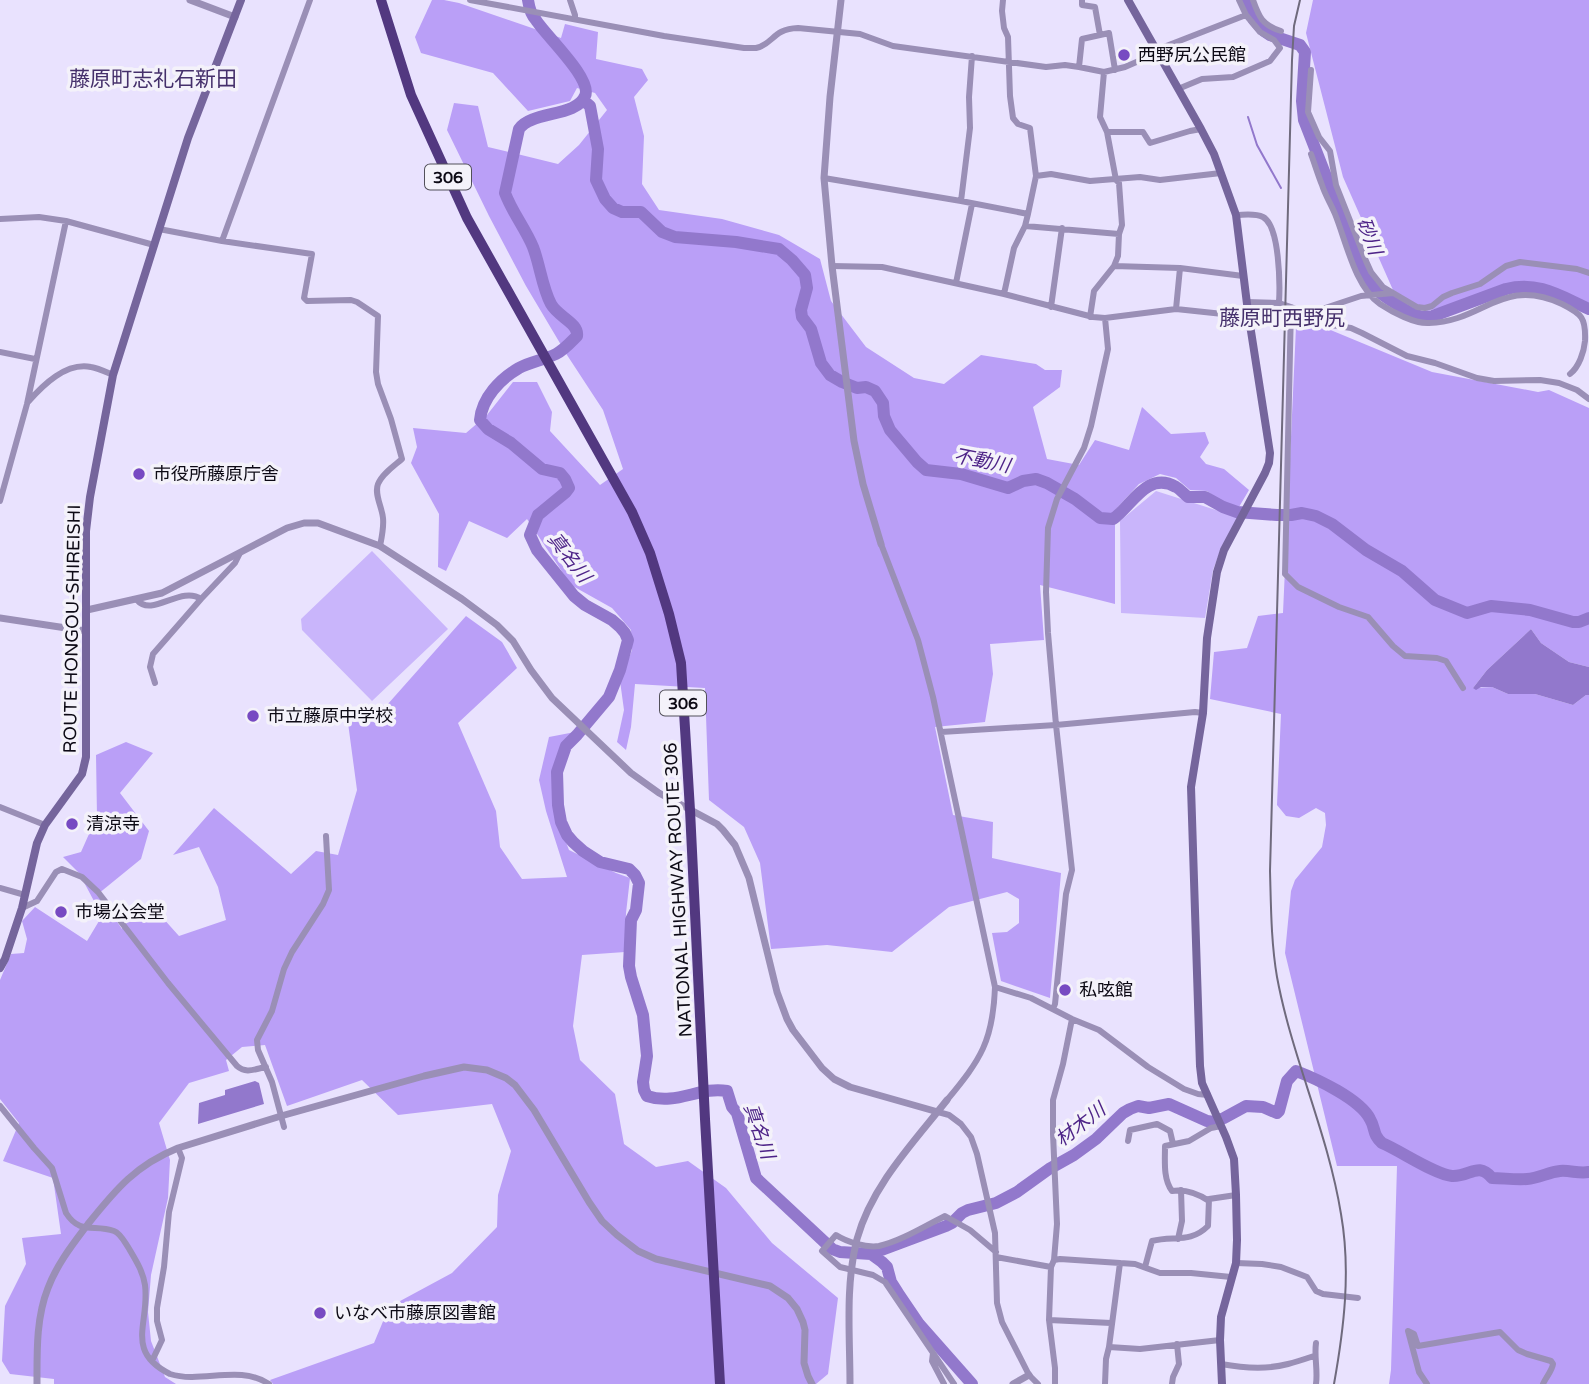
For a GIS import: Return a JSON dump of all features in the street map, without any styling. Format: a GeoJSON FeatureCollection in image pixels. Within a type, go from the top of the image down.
{"type":"FeatureCollection","features":[{"type":"Feature","properties":{"kind":"highway","name":"NATIONAL HIGHWAY ROUTE 306"},"geometry":{"type":"LineString","coordinates":[[381,0],[411,95],[467,218],[632,512],[650,553],[669,614],[681,663],[720,1384]]}},
{"type":"Feature","properties":{"kind":"main road","name":"ROUTE HONGOU-SHIREISHI"},"geometry":{"type":"LineString","coordinates":[[0,968],[22,908],[37,843],[45,825],[82,774],[86,757],[86,531],[113,375],[188,138],[241,0]]}},
{"type":"Feature","properties":{"kind":"main road"},"geometry":{"type":"LineString","coordinates":[[1128,0],[1214,154],[1236,215],[1246,302],[1270,453],[1265,473],[1224,550],[1217,572],[1207,638],[1203,713],[1191,787],[1200,1066],[1202,1083],[1234,1159],[1236,1195],[1236,1263],[1221,1317],[1222,1384]]}},
{"type":"Feature","properties":{"kind":"street"},"geometry":{"type":"LineString","coordinates":[[190,0],[234,17]]}},
{"type":"Feature","properties":{"kind":"street"},"geometry":{"type":"LineString","coordinates":[[222,241],[310,0]]}},
{"type":"Feature","properties":{"kind":"street"},"geometry":{"type":"LineString","coordinates":[[470,0],[744,48],[756,48],[765,44],[780,31],[788,28],[838,31],[860,34],[893,46],[1010,63],[1046,67],[1065,65],[1104,72],[1139,62],[1245,15]]}},
{"type":"Feature","properties":{"kind":"street"},"geometry":{"type":"LineString","coordinates":[[570,0],[575,19]]}},
{"type":"Feature","properties":{"kind":"street"},"geometry":{"type":"LineString","coordinates":[[841,0],[824,178],[832,266],[855,441],[863,484],[881,544],[918,640],[941,732],[995,987],[994,1009],[982,1054],[883,1183],[858,1238],[851,1276],[850,1384]]}},
{"type":"Feature","properties":{"kind":"street"},"geometry":{"type":"LineString","coordinates":[[1003,0],[1013,118],[1018,124],[1030,128],[1036,176],[1025,226],[1014,247],[1004,294]]}},
{"type":"Feature","properties":{"kind":"street"},"geometry":{"type":"LineString","coordinates":[[1082,0],[1082,5],[1095,7],[1100,35]]}},
{"type":"Feature","properties":{"kind":"street"},"geometry":{"type":"LineString","coordinates":[[1178,89],[1202,79],[1233,77],[1270,61],[1280,48],[1245,15],[1239,0]]}},
{"type":"Feature","properties":{"kind":"street"},"geometry":{"type":"LineString","coordinates":[[1253,0],[1259,17],[1271,28],[1281,31]]}},
{"type":"Feature","properties":{"kind":"street"},"geometry":{"type":"LineString","coordinates":[[1079,67],[1082,39],[1109,33],[1115,70]]}},
{"type":"Feature","properties":{"kind":"street"},"geometry":{"type":"LineString","coordinates":[[961,201],[970,128],[972,56]]}},
{"type":"Feature","properties":{"kind":"street"},"geometry":{"type":"LineString","coordinates":[[1311,70],[1308,112],[1330,151],[1336,185],[1371,272],[1383,287],[1417,307],[1425,308],[1452,293],[1480,284],[1506,266],[1520,262],[1589,273]]}},
{"type":"Feature","properties":{"kind":"street"},"geometry":{"type":"LineString","coordinates":[[1090,317],[1094,291],[1114,266],[1118,256],[1122,225],[1119,183],[1116,180],[1107,132],[1100,117],[1104,72]]}},
{"type":"Feature","properties":{"kind":"street"},"geometry":{"type":"LineString","coordinates":[[1107,132],[1143,132],[1150,144],[1201,129]]}},
{"type":"Feature","properties":{"kind":"street"},"geometry":{"type":"LineString","coordinates":[[1311,155],[1357,274],[1381,304],[1427,324],[1458,318],[1506,298],[1533,294],[1552,300],[1578,312],[1583,318],[1584,350],[1575,370],[1570,374]]}},
{"type":"Feature","properties":{"kind":"street"},"geometry":{"type":"LineString","coordinates":[[1036,176],[1051,174],[1090,181],[1140,177],[1160,180],[1221,173]]}},
{"type":"Feature","properties":{"kind":"street"},"geometry":{"type":"LineString","coordinates":[[824,178],[1028,214]]}},
{"type":"Feature","properties":{"kind":"street"},"geometry":{"type":"LineString","coordinates":[[956,283],[972,204]]}},
{"type":"Feature","properties":{"kind":"street"},"geometry":{"type":"LineString","coordinates":[[1236,215],[1261,216],[1267,220],[1272,230],[1277,249],[1279,303]]}},
{"type":"Feature","properties":{"kind":"street"},"geometry":{"type":"LineString","coordinates":[[0,219],[39,217],[66,221],[154,245]]}},
{"type":"Feature","properties":{"kind":"street"},"geometry":{"type":"LineString","coordinates":[[0,501],[27,404],[66,221]]}},
{"type":"Feature","properties":{"kind":"street"},"geometry":{"type":"LineString","coordinates":[[1025,226],[1119,234]]}},
{"type":"Feature","properties":{"kind":"street"},"geometry":{"type":"LineString","coordinates":[[1051,307],[1062,228]]}},
{"type":"Feature","properties":{"kind":"street"},"geometry":{"type":"LineString","coordinates":[[159,229],[312,254],[304,298],[307,301],[351,300],[378,316],[377,384],[391,419],[402,459],[386,473],[377,486],[384,527],[380,546]]}},
{"type":"Feature","properties":{"kind":"street"},"geometry":{"type":"LineString","coordinates":[[832,266],[883,267],[1004,294],[1090,317],[1105,318],[1176,309],[1223,314],[1248,312]]}},
{"type":"Feature","properties":{"kind":"street"},"geometry":{"type":"LineString","coordinates":[[1114,266],[1180,268],[1243,276]]}},
{"type":"Feature","properties":{"kind":"street"},"geometry":{"type":"LineString","coordinates":[[1176,309],[1180,268]]}},
{"type":"Feature","properties":{"kind":"street"},"geometry":{"type":"LineString","coordinates":[[1307,313],[1343,301],[1393,293]]}},
{"type":"Feature","properties":{"kind":"street"},"geometry":{"type":"LineString","coordinates":[[1246,302],[1291,306],[1331,325],[1351,328],[1407,356],[1486,380],[1540,380],[1559,383],[1577,390],[1589,399]]}},
{"type":"Feature","properties":{"kind":"street"},"geometry":{"type":"LineString","coordinates":[[1291,306],[1285,574],[1298,587],[1367,617],[1405,656],[1446,661],[1464,688]]}},
{"type":"Feature","properties":{"kind":"street"},"geometry":{"type":"LineString","coordinates":[[1053,1009],[1066,894],[1072,870],[1048,633],[1048,528],[1059,495],[1084,447],[1098,398],[1108,349],[1105,318]]}},
{"type":"Feature","properties":{"kind":"street"},"geometry":{"type":"LineString","coordinates":[[0,352],[35,359]]}},
{"type":"Feature","properties":{"kind":"street"},"geometry":{"type":"LineString","coordinates":[[27,404],[39,390],[68,369],[92,367],[113,375]]}},
{"type":"Feature","properties":{"kind":"street"},"geometry":{"type":"LineString","coordinates":[[87,610],[162,593],[287,528],[304,523],[318,523],[380,546],[497,625],[513,641],[552,698],[631,773],[659,793],[716,824],[735,845],[749,878],[777,992],[787,1019],[822,1068],[834,1079],[850,1087],[949,1115],[961,1124],[971,1137],[995,1233],[997,1303],[1002,1322],[1029,1375],[1038,1384]]}},
{"type":"Feature","properties":{"kind":"street"},"geometry":{"type":"LineString","coordinates":[[155,683],[150,667],[153,654],[235,563],[240,553]]}},
{"type":"Feature","properties":{"kind":"street"},"geometry":{"type":"LineString","coordinates":[[137,600],[148,606],[187,595],[195,594],[201,599]]}},
{"type":"Feature","properties":{"kind":"street"},"geometry":{"type":"LineString","coordinates":[[0,618],[86,631]]}},
{"type":"Feature","properties":{"kind":"street"},"geometry":{"type":"LineString","coordinates":[[941,732],[1203,713]]}},
{"type":"Feature","properties":{"kind":"street"},"geometry":{"type":"LineString","coordinates":[[0,807],[45,825]]}},
{"type":"Feature","properties":{"kind":"street"},"geometry":{"type":"LineString","coordinates":[[284,1127],[257,1040],[272,1011],[284,969],[292,952],[329,890],[326,836]]}},
{"type":"Feature","properties":{"kind":"street"},"geometry":{"type":"LineString","coordinates":[[22,908],[37,901],[55,873],[62,869],[82,877],[103,898],[168,983],[237,1066],[248,1071],[266,1067]]}},
{"type":"Feature","properties":{"kind":"street"},"geometry":{"type":"LineString","coordinates":[[0,888],[25,895]]}},
{"type":"Feature","properties":{"kind":"street"},"geometry":{"type":"LineString","coordinates":[[995,987],[1031,998],[1099,1030],[1148,1068],[1184,1089],[1208,1095]]}},
{"type":"Feature","properties":{"kind":"street"},"geometry":{"type":"LineString","coordinates":[[1055,1384],[1049,1334],[1052,1263],[1057,1224],[1054,1100],[1072,1019]]}},
{"type":"Feature","properties":{"kind":"street"},"geometry":{"type":"LineString","coordinates":[[37,1384],[37,1343],[47,1289],[68,1250],[116,1190],[132,1175],[163,1154],[178,1148],[281,1116],[424,1076],[464,1068],[487,1070],[515,1085],[534,1110],[602,1221],[638,1251],[656,1259],[770,1286],[783,1294],[793,1304],[805,1330],[804,1363],[812,1384]]}},
{"type":"Feature","properties":{"kind":"street"},"geometry":{"type":"LineString","coordinates":[[0,1106],[52,1168],[70,1219],[77,1226],[114,1231],[138,1264],[146,1291],[142,1342],[152,1361],[168,1373],[187,1380],[243,1375],[256,1377],[269,1384]]}},
{"type":"Feature","properties":{"kind":"street"},"geometry":{"type":"LineString","coordinates":[[1128,1141],[1130,1129],[1157,1124],[1170,1132],[1173,1144]]}},
{"type":"Feature","properties":{"kind":"street"},"geometry":{"type":"LineString","coordinates":[[1209,1201],[1190,1191],[1169,1189],[1165,1146],[1189,1140],[1221,1125]]}},
{"type":"Feature","properties":{"kind":"street"},"geometry":{"type":"LineString","coordinates":[[152,1361],[162,1340],[157,1308],[169,1212],[182,1158],[178,1148]]}},
{"type":"Feature","properties":{"kind":"street"},"geometry":{"type":"LineString","coordinates":[[1178,1239],[1182,1221],[1181,1190]]}},
{"type":"Feature","properties":{"kind":"street"},"geometry":{"type":"LineString","coordinates":[[1209,1201],[1236,1195]]}},
{"type":"Feature","properties":{"kind":"street"},"geometry":{"type":"LineString","coordinates":[[1145,1267],[1152,1241],[1188,1238],[1207,1227],[1209,1201]]}},
{"type":"Feature","properties":{"kind":"street"},"geometry":{"type":"LineString","coordinates":[[954,1384],[885,1282],[873,1275],[841,1267],[822,1251],[836,1235],[844,1240],[876,1247],[945,1216],[970,1230],[996,1255],[1052,1263],[1060,1259],[1135,1264],[1160,1273],[1231,1277]]}},
{"type":"Feature","properties":{"kind":"street"},"geometry":{"type":"LineString","coordinates":[[1105,1384],[1120,1263]]}},
{"type":"Feature","properties":{"kind":"street"},"geometry":{"type":"LineString","coordinates":[[1236,1263],[1281,1267],[1307,1277],[1316,1291],[1322,1294],[1358,1298]]}},
{"type":"Feature","properties":{"kind":"street"},"geometry":{"type":"LineString","coordinates":[[1049,1320],[1111,1323]]}},
{"type":"Feature","properties":{"kind":"street"},"geometry":{"type":"LineString","coordinates":[[1427,1384],[1419,1372],[1408,1331],[1413,1334],[1418,1346],[1500,1332],[1518,1350],[1553,1364],[1543,1384]]}},
{"type":"Feature","properties":{"kind":"street"},"geometry":{"type":"LineString","coordinates":[[1109,1347],[1135,1350],[1220,1340]]}},
{"type":"Feature","properties":{"kind":"street"},"geometry":{"type":"LineString","coordinates":[[1316,1343],[1316,1384]]}},
{"type":"Feature","properties":{"kind":"street"},"geometry":{"type":"LineString","coordinates":[[1172,1384],[1179,1364],[1177,1345]]}},
{"type":"Feature","properties":{"kind":"street"},"geometry":{"type":"LineString","coordinates":[[933,1353],[932,1361],[944,1384]]}},
{"type":"Feature","properties":{"kind":"street"},"geometry":{"type":"LineString","coordinates":[[1221,1364],[1262,1368],[1314,1356]]}},
{"type":"Feature","properties":{"kind":"street"},"geometry":{"type":"LineString","coordinates":[[1013,1384],[1029,1375]]}},
{"type":"Feature","properties":{"kind":"shaded area"},"geometry":{"type":"Polygon","coordinates":[[[432,0],[459,3],[561,38],[565,24],[598,32],[596,59],[642,69],[648,80],[634,97],[644,136],[642,184],[659,210],[722,219],[779,235],[820,259],[831,301],[866,347],[914,378],[944,384],[981,355],[1036,364],[1045,370],[1062,370],[1060,387],[1033,407],[1047,459],[1079,465],[1095,440],[1129,450],[1142,407],[1171,434],[1205,432],[1209,443],[1200,457],[1206,464],[1224,469],[1249,490],[1239,507],[1224,503],[1207,491],[1190,490],[1176,478],[1160,474],[1139,484],[1115,510],[1115,604],[1040,585],[1044,640],[990,644],[993,674],[985,722],[935,727],[953,815],[993,822],[992,858],[1061,873],[1050,998],[1001,981],[992,933],[1007,932],[1019,923],[1019,899],[1007,892],[949,907],[892,952],[827,945],[771,949],[760,863],[744,827],[709,800],[705,688],[635,684],[626,750],[617,742],[624,710],[620,681],[632,650],[631,630],[612,608],[571,585],[527,519],[507,538],[469,521],[446,571],[438,567],[439,514],[411,463],[417,447],[413,428],[466,433],[487,415],[513,382],[537,382],[552,412],[550,431],[600,485],[623,469],[603,410],[526,286],[447,130],[454,103],[478,106],[488,147],[558,164],[579,145],[607,110],[595,93],[577,88],[570,101],[528,111],[493,73],[421,53],[415,37],[432,0]]]}},
{"type":"Feature","properties":{"kind":"shaded area"},"geometry":{"type":"Polygon","coordinates":[[[1313,0],[1589,0],[1589,311],[1535,288],[1498,293],[1427,311],[1393,290],[1343,177],[1306,33],[1313,0]]]}},
{"type":"Feature","properties":{"kind":"shaded area"},"geometry":{"type":"Polygon","coordinates":[[[1304,319],[1432,372],[1538,392],[1549,390],[1589,408],[1589,667],[1569,662],[1541,643],[1531,629],[1487,670],[1473,688],[1492,687],[1508,694],[1535,694],[1573,705],[1589,695],[1589,1384],[1389,1384],[1397,1166],[1337,1166],[1285,953],[1291,891],[1295,880],[1322,847],[1325,813],[1316,808],[1299,818],[1286,816],[1277,805],[1281,714],[1210,699],[1214,652],[1247,648],[1258,616],[1283,613],[1296,327],[1304,319]]]}},
{"type":"Feature","properties":{"kind":"shaded area"},"geometry":{"type":"Polygon","coordinates":[[[1156,491],[1238,517],[1213,570],[1205,618],[1121,613],[1120,521],[1156,491]]]}},
{"type":"Feature","properties":{"kind":"shaded area"},"geometry":{"type":"Polygon","coordinates":[[[372,551],[448,629],[372,701],[302,630],[301,619],[372,551]]]}},
{"type":"Feature","properties":{"kind":"shaded area"},"geometry":{"type":"Polygon","coordinates":[[[466,616],[502,642],[517,668],[458,723],[496,811],[500,847],[522,879],[567,877],[539,780],[549,737],[575,732],[558,761],[554,789],[558,818],[569,850],[630,878],[625,952],[582,955],[573,1026],[580,1060],[615,1094],[624,1144],[656,1167],[688,1161],[726,1188],[772,1243],[838,1298],[828,1374],[816,1384],[273,1384],[270,1380],[374,1343],[389,1307],[452,1273],[497,1227],[498,1195],[511,1151],[492,1104],[398,1115],[362,1080],[287,1106],[265,1045],[242,1047],[226,1060],[229,1071],[189,1083],[159,1123],[170,1160],[168,1198],[151,1275],[148,1312],[151,1341],[165,1377],[176,1384],[54,1384],[54,1379],[10,1374],[2,1361],[5,1306],[26,1264],[22,1238],[61,1234],[53,1178],[3,1161],[19,1123],[0,1099],[0,980],[11,954],[24,953],[27,939],[22,921],[35,907],[87,941],[102,916],[79,873],[63,857],[81,852],[97,816],[96,755],[126,742],[153,753],[120,793],[149,831],[141,859],[98,894],[122,929],[123,907],[153,907],[179,936],[226,920],[218,887],[199,847],[173,855],[214,808],[291,874],[316,851],[338,855],[357,790],[346,708],[387,705],[466,616]]]}},
{"type":"Feature","properties":{"kind":"shaded area"},"geometry":{"type":"Polygon","coordinates":[[[1531,629],[1541,643],[1569,662],[1589,667],[1589,695],[1573,705],[1535,694],[1508,694],[1492,687],[1476,690],[1473,688],[1487,670],[1531,629]]]}},
{"type":"Feature","properties":{"kind":"shaded area"},"geometry":{"type":"Polygon","coordinates":[[[255,1081],[259,1083],[264,1104],[198,1124],[199,1103],[225,1095],[225,1090],[255,1081]]]}},
{"type":"Feature","properties":{"kind":"waterway","name":"真名川"},"geometry":{"type":"LineString","coordinates":[[528,0],[534,18],[567,57],[586,88],[580,103],[564,111],[533,119],[519,129],[505,193],[533,247],[551,304],[575,327],[577,336],[559,352],[523,366],[505,378],[488,397],[480,420],[488,429],[511,443],[542,469],[560,473],[565,479],[569,488],[538,515],[530,535],[537,550],[574,596],[612,620],[628,640],[609,697],[566,746],[557,772],[558,805],[561,822],[573,842],[600,862],[629,869],[639,883],[636,910],[631,920],[629,966],[643,1015],[647,1056],[644,1090],[647,1096],[668,1099],[707,1091],[727,1091],[737,1113],[756,1178],[832,1249],[871,1254],[882,1262],[887,1267],[891,1282],[919,1324],[972,1384]]}},
{"type":"Feature","properties":{"kind":"waterway","name":"砂川"},"geometry":{"type":"LineString","coordinates":[[1246,0],[1254,20],[1264,31],[1300,45],[1305,52],[1302,101],[1304,120],[1363,271],[1379,292],[1409,312],[1424,317],[1518,287],[1549,291],[1589,309]]}},
{"type":"Feature","properties":{"kind":"waterway","name":"不動川"},"geometry":{"type":"LineString","coordinates":[[583,100],[590,106],[598,149],[596,180],[605,199],[613,208],[622,212],[641,212],[662,232],[675,237],[779,249],[805,275],[807,288],[801,310],[802,317],[811,329],[821,363],[830,375],[842,382],[875,391],[883,403],[884,416],[890,430],[926,470],[961,474],[1008,488],[1036,479],[1075,499],[1100,518],[1113,519],[1140,492],[1156,483],[1166,483],[1178,488],[1188,497],[1205,497],[1237,512],[1277,515],[1302,513],[1316,516],[1402,571],[1435,600],[1467,613],[1491,606],[1530,610],[1573,622],[1589,618]]}},
{"type":"Feature","properties":{"kind":"waterway"},"geometry":{"type":"LineString","coordinates":[[1248,117],[1257,145],[1281,188]]}},
{"type":"Feature","properties":{"kind":"waterway","name":"材木川"},"geometry":{"type":"LineString","coordinates":[[871,1254],[946,1226],[968,1210],[996,1203],[1017,1192],[1096,1139],[1123,1113],[1138,1106],[1149,1108],[1169,1104],[1214,1122],[1246,1106],[1263,1107],[1277,1113],[1287,1081],[1296,1071],[1326,1084],[1357,1104],[1370,1119],[1382,1143],[1445,1174],[1458,1176],[1478,1170],[1492,1178],[1523,1179],[1560,1171],[1589,1172]]}},
{"type":"Feature","properties":{"kind":"railway"},"geometry":{"type":"LineString","coordinates":[[1300,0],[1294,26],[1292,60],[1270,871],[1272,937],[1277,977],[1292,1037],[1328,1154],[1344,1235],[1345,1299],[1334,1384]]}},
{"type":"Feature","properties":{"kind":"place","name":"西野尻公民館"},"geometry":{"type":"Point","coordinates":[1124,55]}},
{"type":"Feature","properties":{"kind":"place","name":"市役所藤原庁舎"},"geometry":{"type":"Point","coordinates":[139,474]}},
{"type":"Feature","properties":{"kind":"place","name":"市立藤原中学校"},"geometry":{"type":"Point","coordinates":[253,716]}},
{"type":"Feature","properties":{"kind":"place","name":"清涼寺"},"geometry":{"type":"Point","coordinates":[72,824]}},
{"type":"Feature","properties":{"kind":"place","name":"市場公会堂"},"geometry":{"type":"Point","coordinates":[61,912]}},
{"type":"Feature","properties":{"kind":"place","name":"私呟館"},"geometry":{"type":"Point","coordinates":[1065,990]}},
{"type":"Feature","properties":{"kind":"place","name":"いなべ市藤原図書館"},"geometry":{"type":"Point","coordinates":[320,1313]}},
{"type":"Feature","properties":{"kind":"district","name":"藤原町志礼石新田"},"geometry":{"type":"Point","coordinates":[153,79]}},
{"type":"Feature","properties":{"kind":"district","name":"藤原町西野尻"},"geometry":{"type":"Point","coordinates":[1282,318]}}]}
